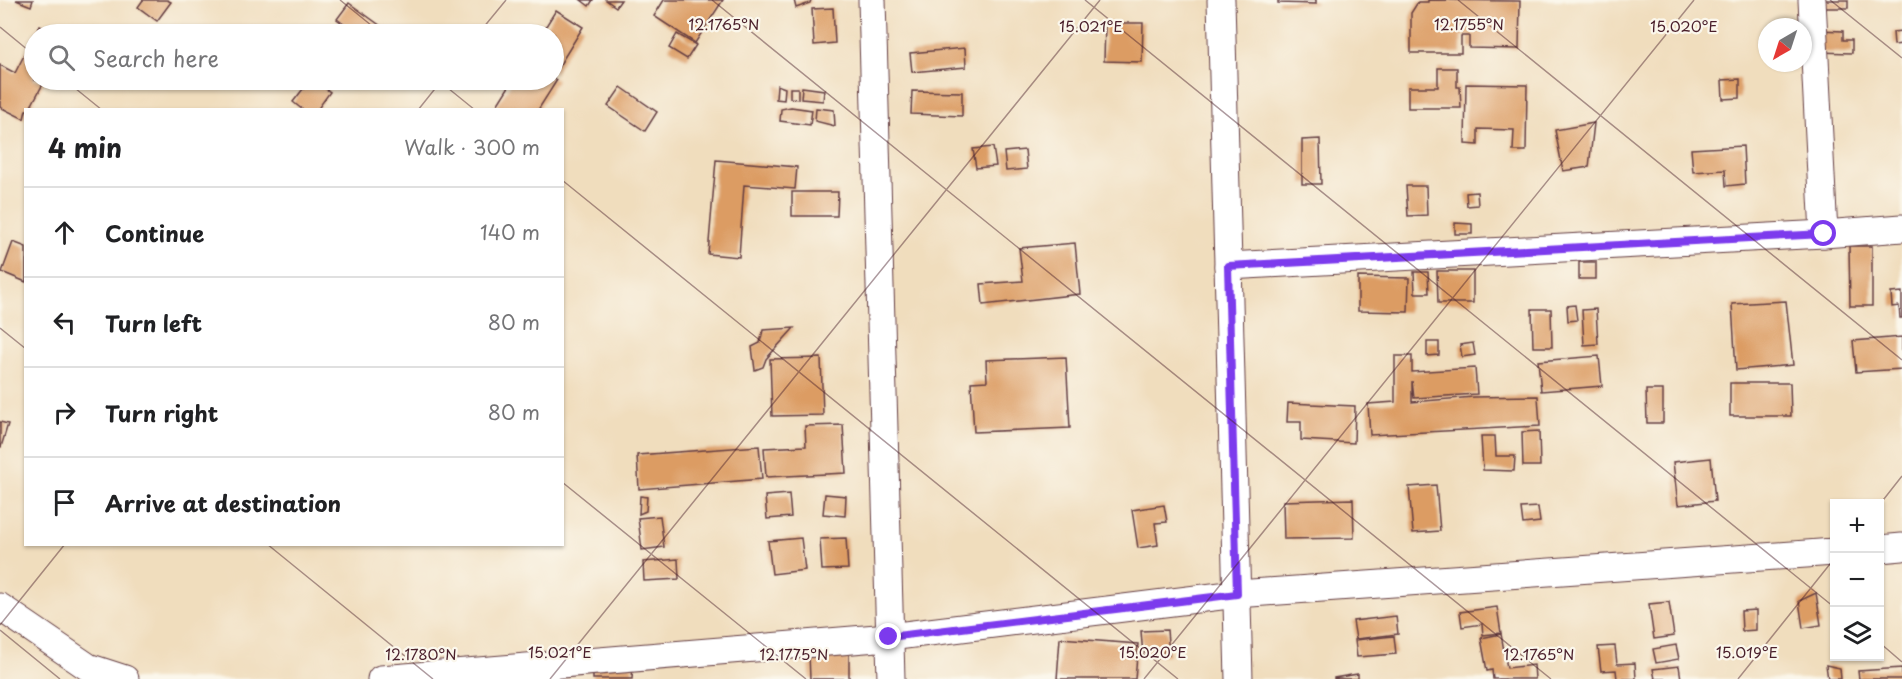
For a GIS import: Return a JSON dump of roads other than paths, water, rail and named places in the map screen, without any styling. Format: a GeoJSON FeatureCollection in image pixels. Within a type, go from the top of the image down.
{"type":"FeatureCollection","features":[{"type":"Feature","properties":{"kind":"street"},"geometry":{"type":"LineString","coordinates":[[872,0],[891,679]]}},
{"type":"Feature","properties":{"kind":"street"},"geometry":{"type":"LineString","coordinates":[[1221,0],[1239,679]]}},
{"type":"Feature","properties":{"kind":"street"},"geometry":{"type":"LineString","coordinates":[[1812,0],[1824,234]]}},
{"type":"Feature","properties":{"kind":"street"},"geometry":{"type":"LineString","coordinates":[[1228,266],[1902,228]]}},
{"type":"Feature","properties":{"kind":"street"},"geometry":{"type":"LineString","coordinates":[[1884,549],[1902,547]]}},
{"type":"Feature","properties":{"kind":"street"},"geometry":{"type":"LineString","coordinates":[[381,679],[889,637],[1237,594],[1830,552]]}},
{"type":"Feature","properties":{"kind":"street"},"geometry":{"type":"LineString","coordinates":[[0,607],[88,667],[125,679]]}}]}
